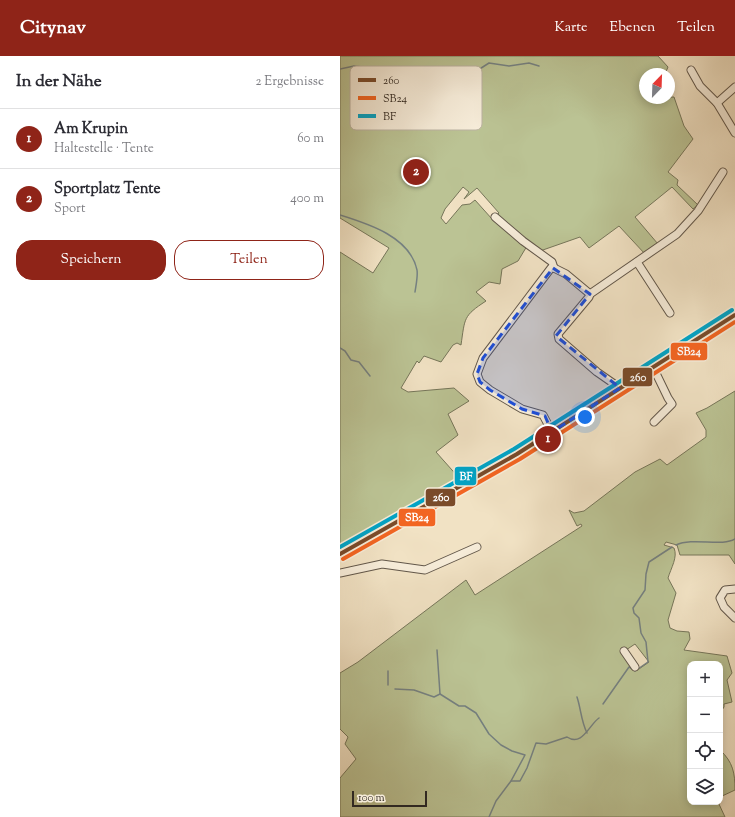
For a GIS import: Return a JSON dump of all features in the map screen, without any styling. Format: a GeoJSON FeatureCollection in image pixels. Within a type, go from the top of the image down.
{"type":"FeatureCollection","features":[{"type":"Feature","properties":{"kind":"main road"},"geometry":{"type":"LineString","coordinates":[[340,553],[484,474],[735,315]]}},
{"type":"Feature","properties":{"kind":"street"},"geometry":{"type":"LineString","coordinates":[[691,70],[700,86],[717,103],[735,133]]}},
{"type":"Feature","properties":{"kind":"street"},"geometry":{"type":"LineString","coordinates":[[717,103],[735,87]]}},
{"type":"Feature","properties":{"kind":"street"},"geometry":{"type":"LineString","coordinates":[[620,388],[597,372],[559,339],[558,334],[590,294],[677,234],[698,211],[723,172]]}},
{"type":"Feature","properties":{"kind":"street"},"geometry":{"type":"LineString","coordinates":[[495,217],[523,241],[552,262],[554,268],[566,274],[590,294]]}},
{"type":"Feature","properties":{"kind":"street"},"geometry":{"type":"LineString","coordinates":[[637,262],[670,314]]}},
{"type":"Feature","properties":{"kind":"street"},"geometry":{"type":"LineString","coordinates":[[552,432],[543,415],[522,409],[485,387],[478,381],[477,374],[483,358],[551,268],[554,268]]}},
{"type":"Feature","properties":{"kind":"street"},"geometry":{"type":"LineString","coordinates":[[653,368],[672,404],[654,422]]}},
{"type":"Feature","properties":{"kind":"street"},"geometry":{"type":"LineString","coordinates":[[340,573],[382,564],[425,570],[477,547]]}},
{"type":"Feature","properties":{"kind":"street"},"geometry":{"type":"LineString","coordinates":[[735,589],[725,590],[720,598],[724,607],[735,618]]}},
{"type":"Feature","properties":{"kind":"street"},"geometry":{"type":"LineString","coordinates":[[624,651],[635,667]]}},
{"type":"Feature","properties":{"kind":"highlighted area"},"geometry":{"type":"Polygon","coordinates":[[[553,268],[590,294],[556,336],[620,388],[552,432],[545,416],[522,409],[490,390],[480,382],[477,374],[483,358],[553,268]]]}},
{"type":"Feature","properties":{"kind":"green space"},"geometry":{"type":"Polygon","coordinates":[[[340,56],[658,56],[668,67],[639,68],[639,104],[675,104],[675,100],[684,126],[693,139],[668,172],[678,180],[677,185],[698,205],[693,209],[672,187],[635,217],[658,244],[645,254],[619,226],[589,248],[580,237],[540,251],[527,246],[518,261],[502,269],[500,284],[489,282],[476,292],[486,301],[473,310],[466,318],[461,345],[457,343],[453,345],[441,362],[424,356],[419,363],[417,361],[401,388],[408,392],[454,388],[469,401],[448,414],[458,435],[436,452],[460,479],[340,546],[340,252],[373,273],[389,248],[340,218],[340,56]],[[463,187],[445,209],[441,218],[446,224],[462,205],[470,204],[475,200],[492,219],[499,213],[477,188],[464,199],[469,192],[463,187]]]}},
{"type":"Feature","properties":{"kind":"green space"},"geometry":{"type":"Polygon","coordinates":[[[735,391],[735,564],[729,555],[680,555],[677,545],[666,542],[664,545],[674,548],[675,551],[675,559],[668,578],[676,593],[668,620],[670,628],[677,631],[689,632],[690,639],[684,650],[727,656],[732,673],[727,680],[732,702],[724,704],[723,708],[723,661],[687,661],[687,805],[719,805],[725,817],[340,817],[340,778],[356,759],[345,744],[348,737],[340,729],[340,673],[358,662],[466,580],[475,595],[582,526],[581,524],[577,526],[569,510],[574,513],[584,511],[635,472],[660,459],[667,465],[706,437],[706,430],[696,413],[735,391]],[[635,644],[626,650],[639,669],[649,662],[635,644]]]}},
{"type":"Feature","properties":{"kind":"green space"},"geometry":{"type":"Polygon","coordinates":[[[723,753],[728,759],[732,768],[735,790],[723,796],[723,753]]]}},
{"type":"Feature","properties":{"kind":"waterway"},"geometry":{"type":"LineString","coordinates":[[482,68],[489,63],[509,66],[529,63],[539,66]]}},
{"type":"Feature","properties":{"kind":"waterway"},"geometry":{"type":"LineString","coordinates":[[340,69],[350,67]]}},
{"type":"Feature","properties":{"kind":"waterway"},"geometry":{"type":"LineString","coordinates":[[340,215],[363,223],[387,234],[397,240],[406,249],[413,259],[417,270],[415,292]]}},
{"type":"Feature","properties":{"kind":"waterway"},"geometry":{"type":"LineString","coordinates":[[340,348],[345,351],[351,360],[359,362],[370,376]]}},
{"type":"Feature","properties":{"kind":"waterway"},"geometry":{"type":"LineString","coordinates":[[676,545],[691,542],[723,542],[735,539]]}},
{"type":"Feature","properties":{"kind":"waterway"},"geometry":{"type":"LineString","coordinates":[[603,704],[629,667],[635,671],[648,662],[646,642],[641,633],[639,618],[634,613],[633,608],[645,590],[646,574],[649,562],[672,547]]}},
{"type":"Feature","properties":{"kind":"waterway"},"geometry":{"type":"LineString","coordinates":[[437,650],[440,694]]}},
{"type":"Feature","properties":{"kind":"waterway"},"geometry":{"type":"LineString","coordinates":[[388,671],[388,685]]}},
{"type":"Feature","properties":{"kind":"waterway"},"geometry":{"type":"LineString","coordinates":[[395,689],[414,690],[434,697],[440,694],[459,706],[465,706],[476,713],[489,734],[501,745],[512,751],[525,755],[511,781]]}},
{"type":"Feature","properties":{"kind":"waterway"},"geometry":{"type":"LineString","coordinates":[[577,697],[583,724],[587,733]]}},
{"type":"Feature","properties":{"kind":"waterway"},"geometry":{"type":"LineString","coordinates":[[489,817],[496,801],[511,781],[520,781],[527,768],[536,743],[546,744],[567,737],[577,739],[585,734],[599,718]]}},
{"type":"Feature","properties":{"kind":"transit line","name":"BF"},"geometry":{"type":"LineString","coordinates":[[340,547],[514,449],[732,310]]}},
{"type":"Feature","properties":{"kind":"transit line","name":"260"},"geometry":{"type":"LineString","coordinates":[[340,554],[517,454],[735,315]]}},
{"type":"Feature","properties":{"kind":"transit line","name":"SB24"},"geometry":{"type":"LineString","coordinates":[[343,559],[520,459],[735,322]]}},
{"type":"Feature","properties":{"kind":"place","name":"Sportplatz Tente"},"geometry":{"type":"Point","coordinates":[416,172]}},
{"type":"Feature","properties":{"kind":"place","name":"Am Krupin"},"geometry":{"type":"Point","coordinates":[548,439]}}]}
